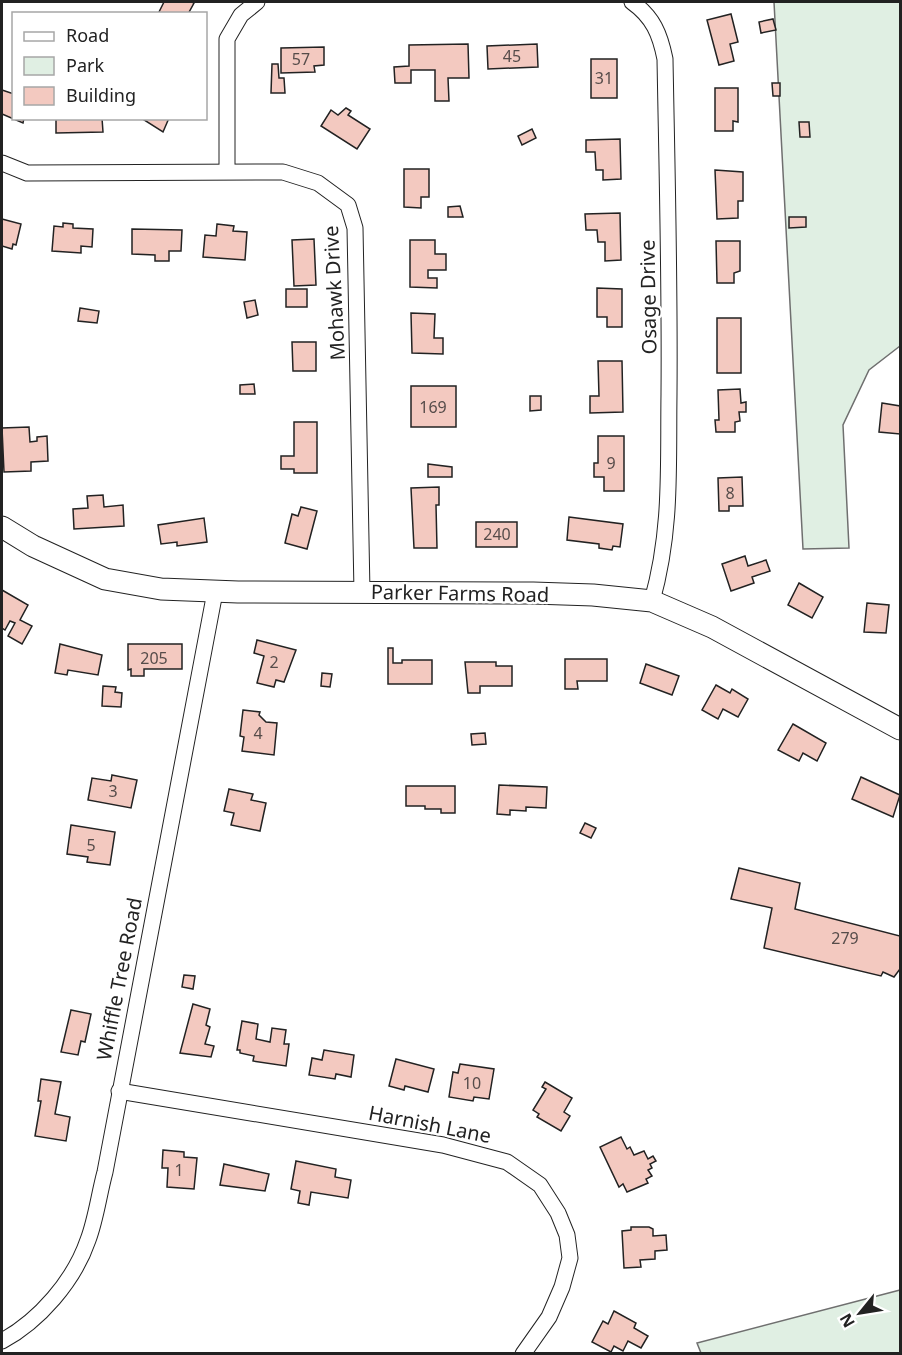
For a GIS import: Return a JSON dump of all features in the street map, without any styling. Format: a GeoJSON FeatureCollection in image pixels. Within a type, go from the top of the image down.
{"type":"FeatureCollection","features":[{"type":"Feature","properties":{"kind":"street"},"geometry":{"type":"LineString","coordinates":[[227,171],[227,39],[241,15],[257,2]]}},
{"type":"Feature","properties":{"kind":"street","name":"Osage Drive"},"geometry":{"type":"LineString","coordinates":[[632,2],[644,11],[659,33],[665,59],[670,315],[668,516],[664,552],[652,601]]}},
{"type":"Feature","properties":{"kind":"street","name":"Mohawk Drive"},"geometry":{"type":"LineString","coordinates":[[2,163],[27,173],[283,172],[318,183],[348,205],[355,228],[362,592]]}},
{"type":"Feature","properties":{"kind":"street","name":"Parker Farms Road"},"geometry":{"type":"LineString","coordinates":[[2,527],[42,551],[105,579],[161,589],[215,592],[593,595],[652,601],[712,627],[900,729]]}},
{"type":"Feature","properties":{"kind":"street","name":"Whiffle Tree Road"},"geometry":{"type":"LineString","coordinates":[[2,1341],[11,1336],[61,1290],[81,1257],[88,1240],[105,1172],[215,592]]}},
{"type":"Feature","properties":{"kind":"street","name":"Harnish Lane"},"geometry":{"type":"LineString","coordinates":[[119,1090],[443,1145],[507,1162],[540,1185],[558,1213],[567,1235],[570,1258],[562,1287],[549,1317],[523,1353]]}},
{"type":"Feature","properties":{"kind":"green space"},"geometry":{"type":"Polygon","coordinates":[[[774,2],[900,2],[900,346],[869,370],[843,425],[849,548],[803,549],[774,2]]]}},
{"type":"Feature","properties":{"kind":"green space"},"geometry":{"type":"Polygon","coordinates":[[[900,1290],[900,1353],[701,1353],[697,1343],[900,1290]]]}},
{"type":"Feature","properties":{"kind":"building"},"geometry":{"type":"Polygon","coordinates":[[[164,2],[194,3],[189,12],[159,12],[164,2]]]}},
{"type":"Feature","properties":{"kind":"building"},"geometry":{"type":"Polygon","coordinates":[[[731,14],[738,42],[730,44],[734,61],[719,65],[707,20],[731,14]]]}},
{"type":"Feature","properties":{"kind":"building"},"geometry":{"type":"Polygon","coordinates":[[[773,19],[776,30],[761,33],[759,22],[773,19]]]}},
{"type":"Feature","properties":{"kind":"building"},"geometry":{"type":"Polygon","coordinates":[[[468,44],[469,78],[448,78],[449,101],[435,101],[435,70],[411,70],[411,83],[395,83],[394,67],[409,66],[409,45],[468,44]]]}},
{"type":"Feature","properties":{"kind":"building"},"geometry":{"type":"Polygon","coordinates":[[[537,44],[538,67],[488,69],[487,46],[537,44]]]}},
{"type":"Feature","properties":{"kind":"building"},"geometry":{"type":"Polygon","coordinates":[[[324,47],[324,65],[314,66],[315,72],[281,73],[281,48],[324,47]]]}},
{"type":"Feature","properties":{"kind":"building"},"geometry":{"type":"Polygon","coordinates":[[[591,59],[617,59],[617,98],[591,98],[591,59]]]}},
{"type":"Feature","properties":{"kind":"building"},"geometry":{"type":"Polygon","coordinates":[[[272,64],[278,64],[279,78],[284,78],[285,93],[271,93],[272,64]]]}},
{"type":"Feature","properties":{"kind":"building"},"geometry":{"type":"Polygon","coordinates":[[[772,83],[780,83],[780,96],[773,96],[772,83]]]}},
{"type":"Feature","properties":{"kind":"building"},"geometry":{"type":"Polygon","coordinates":[[[715,88],[738,88],[738,122],[733,121],[733,131],[715,131],[715,88]]]}},
{"type":"Feature","properties":{"kind":"building"},"geometry":{"type":"Polygon","coordinates":[[[2,90],[12,93],[12,118],[2,114],[2,90]]]}},
{"type":"Feature","properties":{"kind":"building"},"geometry":{"type":"Polygon","coordinates":[[[346,108],[351,111],[348,115],[370,129],[357,149],[321,126],[331,110],[338,115],[346,108]]]}},
{"type":"Feature","properties":{"kind":"building"},"geometry":{"type":"Polygon","coordinates":[[[56,120],[102,120],[103,132],[56,133],[56,120]]]}},
{"type":"Feature","properties":{"kind":"building"},"geometry":{"type":"Polygon","coordinates":[[[144,120],[168,120],[163,132],[144,120]]]}},
{"type":"Feature","properties":{"kind":"building"},"geometry":{"type":"Polygon","coordinates":[[[799,122],[809,122],[810,137],[800,137],[799,122]]]}},
{"type":"Feature","properties":{"kind":"building"},"geometry":{"type":"Polygon","coordinates":[[[532,129],[536,138],[522,145],[518,136],[532,129]]]}},
{"type":"Feature","properties":{"kind":"building"},"geometry":{"type":"Polygon","coordinates":[[[620,139],[621,179],[603,180],[603,170],[596,170],[595,152],[586,152],[586,140],[620,139]]]}},
{"type":"Feature","properties":{"kind":"building"},"geometry":{"type":"Polygon","coordinates":[[[404,169],[429,169],[429,197],[421,197],[421,208],[404,207],[404,169]]]}},
{"type":"Feature","properties":{"kind":"building"},"geometry":{"type":"Polygon","coordinates":[[[715,170],[743,172],[743,201],[738,201],[738,218],[717,219],[715,170]]]}},
{"type":"Feature","properties":{"kind":"building"},"geometry":{"type":"Polygon","coordinates":[[[460,206],[463,217],[448,217],[448,207],[460,206]]]}},
{"type":"Feature","properties":{"kind":"building"},"geometry":{"type":"Polygon","coordinates":[[[620,213],[621,260],[605,261],[605,242],[598,242],[597,230],[586,230],[585,214],[620,213]]]}},
{"type":"Feature","properties":{"kind":"building"},"geometry":{"type":"Polygon","coordinates":[[[789,217],[806,217],[806,227],[789,228],[789,217]]]}},
{"type":"Feature","properties":{"kind":"building"},"geometry":{"type":"Polygon","coordinates":[[[2,219],[21,224],[16,245],[13,244],[12,249],[2,246],[2,219]]]}},
{"type":"Feature","properties":{"kind":"building"},"geometry":{"type":"Polygon","coordinates":[[[63,223],[73,224],[73,228],[93,229],[92,247],[81,246],[81,253],[52,251],[54,226],[63,227],[63,223]]]}},
{"type":"Feature","properties":{"kind":"building"},"geometry":{"type":"Polygon","coordinates":[[[217,224],[234,226],[233,231],[247,232],[245,260],[203,257],[205,235],[216,236],[217,224]]]}},
{"type":"Feature","properties":{"kind":"building"},"geometry":{"type":"Polygon","coordinates":[[[132,229],[182,230],[181,251],[169,251],[169,261],[155,261],[155,255],[132,254],[132,229]]]}},
{"type":"Feature","properties":{"kind":"building"},"geometry":{"type":"Polygon","coordinates":[[[314,239],[316,285],[294,286],[292,240],[314,239]]]}},
{"type":"Feature","properties":{"kind":"building"},"geometry":{"type":"Polygon","coordinates":[[[410,240],[435,240],[435,254],[446,254],[446,270],[428,270],[428,278],[437,278],[437,288],[410,287],[410,240]]]}},
{"type":"Feature","properties":{"kind":"building"},"geometry":{"type":"Polygon","coordinates":[[[716,241],[740,241],[740,271],[734,273],[734,283],[717,283],[716,241]]]}},
{"type":"Feature","properties":{"kind":"building"},"geometry":{"type":"Polygon","coordinates":[[[597,288],[622,289],[622,327],[607,327],[607,317],[597,317],[597,288]]]}},
{"type":"Feature","properties":{"kind":"building"},"geometry":{"type":"Polygon","coordinates":[[[286,289],[307,289],[307,307],[286,307],[286,289]]]}},
{"type":"Feature","properties":{"kind":"building"},"geometry":{"type":"Polygon","coordinates":[[[255,300],[258,315],[247,318],[244,302],[255,300]]]}},
{"type":"Feature","properties":{"kind":"building"},"geometry":{"type":"Polygon","coordinates":[[[80,308],[99,311],[97,323],[78,321],[80,308]]]}},
{"type":"Feature","properties":{"kind":"building"},"geometry":{"type":"Polygon","coordinates":[[[411,313],[435,314],[434,338],[443,338],[443,354],[412,353],[411,313]]]}},
{"type":"Feature","properties":{"kind":"building"},"geometry":{"type":"Polygon","coordinates":[[[717,318],[741,318],[741,373],[717,373],[717,318]]]}},
{"type":"Feature","properties":{"kind":"building"},"geometry":{"type":"Polygon","coordinates":[[[292,342],[316,342],[316,371],[293,371],[292,342]]]}},
{"type":"Feature","properties":{"kind":"building"},"geometry":{"type":"Polygon","coordinates":[[[598,361],[622,361],[623,412],[590,413],[590,396],[599,396],[598,361]]]}},
{"type":"Feature","properties":{"kind":"building"},"geometry":{"type":"Polygon","coordinates":[[[254,384],[255,394],[240,394],[240,385],[254,384]]]}},
{"type":"Feature","properties":{"kind":"building"},"geometry":{"type":"Polygon","coordinates":[[[411,386],[456,386],[456,427],[411,427],[411,386]]]}},
{"type":"Feature","properties":{"kind":"building"},"geometry":{"type":"Polygon","coordinates":[[[740,389],[741,403],[746,402],[746,412],[739,412],[740,421],[735,422],[735,432],[716,432],[715,420],[719,420],[718,390],[740,389]]]}},
{"type":"Feature","properties":{"kind":"building"},"geometry":{"type":"Polygon","coordinates":[[[530,396],[541,396],[541,410],[530,411],[530,396]]]}},
{"type":"Feature","properties":{"kind":"building"},"geometry":{"type":"Polygon","coordinates":[[[882,403],[900,406],[900,434],[879,432],[882,403]]]}},
{"type":"Feature","properties":{"kind":"building"},"geometry":{"type":"Polygon","coordinates":[[[294,422],[317,422],[317,473],[294,473],[294,469],[281,469],[281,456],[294,456],[294,422]]]}},
{"type":"Feature","properties":{"kind":"building"},"geometry":{"type":"Polygon","coordinates":[[[29,427],[30,442],[37,441],[37,437],[47,436],[48,461],[31,462],[31,471],[4,472],[2,428],[29,427]]]}},
{"type":"Feature","properties":{"kind":"building"},"geometry":{"type":"Polygon","coordinates":[[[598,436],[624,436],[624,491],[604,491],[604,477],[594,477],[594,463],[598,463],[598,436]]]}},
{"type":"Feature","properties":{"kind":"building"},"geometry":{"type":"Polygon","coordinates":[[[428,464],[452,467],[452,477],[428,477],[428,464]]]}},
{"type":"Feature","properties":{"kind":"building"},"geometry":{"type":"Polygon","coordinates":[[[742,477],[743,506],[729,506],[729,511],[719,511],[718,478],[742,477]]]}},
{"type":"Feature","properties":{"kind":"building"},"geometry":{"type":"Polygon","coordinates":[[[439,487],[439,505],[436,505],[437,548],[414,548],[411,488],[439,487]]]}},
{"type":"Feature","properties":{"kind":"building"},"geometry":{"type":"Polygon","coordinates":[[[103,495],[104,507],[123,505],[124,526],[74,529],[73,509],[88,508],[87,496],[103,495]]]}},
{"type":"Feature","properties":{"kind":"building"},"geometry":{"type":"Polygon","coordinates":[[[301,507],[317,511],[307,549],[285,543],[292,514],[298,516],[301,507]]]}},
{"type":"Feature","properties":{"kind":"building"},"geometry":{"type":"Polygon","coordinates":[[[569,517],[623,524],[620,547],[613,546],[612,550],[599,548],[599,544],[567,540],[569,517]]]}},
{"type":"Feature","properties":{"kind":"building"},"geometry":{"type":"Polygon","coordinates":[[[204,518],[207,542],[177,546],[177,542],[161,544],[158,525],[204,518]]]}},
{"type":"Feature","properties":{"kind":"building"},"geometry":{"type":"Polygon","coordinates":[[[476,522],[517,522],[517,547],[476,547],[476,522]]]}},
{"type":"Feature","properties":{"kind":"building"},"geometry":{"type":"Polygon","coordinates":[[[745,556],[748,566],[766,560],[770,571],[752,577],[754,583],[731,591],[722,564],[745,556]]]}},
{"type":"Feature","properties":{"kind":"building"},"geometry":{"type":"Polygon","coordinates":[[[799,583],[823,597],[812,618],[788,605],[799,583]]]}},
{"type":"Feature","properties":{"kind":"building"},"geometry":{"type":"Polygon","coordinates":[[[2,590],[28,605],[20,620],[32,626],[22,644],[8,636],[15,623],[10,621],[5,630],[2,628],[2,590]]]}},
{"type":"Feature","properties":{"kind":"building"},"geometry":{"type":"Polygon","coordinates":[[[867,603],[889,605],[886,633],[864,632],[867,603]]]}},
{"type":"Feature","properties":{"kind":"building"},"geometry":{"type":"Polygon","coordinates":[[[257,640],[296,650],[284,682],[276,680],[274,687],[257,683],[264,656],[254,653],[257,640]]]}},
{"type":"Feature","properties":{"kind":"building"},"geometry":{"type":"Polygon","coordinates":[[[60,644],[102,655],[98,675],[68,670],[67,675],[55,673],[60,644]]]}},
{"type":"Feature","properties":{"kind":"building"},"geometry":{"type":"Polygon","coordinates":[[[128,644],[182,644],[182,669],[144,669],[144,676],[131,676],[131,669],[128,670],[128,644]]]}},
{"type":"Feature","properties":{"kind":"building"},"geometry":{"type":"Polygon","coordinates":[[[388,648],[393,648],[393,663],[402,663],[402,660],[432,660],[432,684],[388,684],[388,648]]]}},
{"type":"Feature","properties":{"kind":"building"},"geometry":{"type":"Polygon","coordinates":[[[565,659],[607,659],[607,681],[577,681],[578,689],[565,689],[565,659]]]}},
{"type":"Feature","properties":{"kind":"building"},"geometry":{"type":"Polygon","coordinates":[[[465,662],[496,662],[496,666],[512,666],[512,686],[480,686],[480,693],[468,693],[465,662]]]}},
{"type":"Feature","properties":{"kind":"building"},"geometry":{"type":"Polygon","coordinates":[[[646,664],[679,676],[672,695],[640,683],[646,664]]]}},
{"type":"Feature","properties":{"kind":"building"},"geometry":{"type":"Polygon","coordinates":[[[322,673],[332,674],[330,687],[321,686],[322,673]]]}},
{"type":"Feature","properties":{"kind":"building"},"geometry":{"type":"Polygon","coordinates":[[[716,685],[730,693],[732,689],[748,699],[738,717],[723,709],[718,719],[702,710],[716,685]]]}},
{"type":"Feature","properties":{"kind":"building"},"geometry":{"type":"Polygon","coordinates":[[[103,686],[116,687],[115,692],[122,693],[121,707],[102,706],[103,686]]]}},
{"type":"Feature","properties":{"kind":"building"},"geometry":{"type":"Polygon","coordinates":[[[243,710],[260,712],[259,715],[266,722],[277,723],[274,755],[242,751],[244,737],[240,736],[243,710]]]}},
{"type":"Feature","properties":{"kind":"building"},"geometry":{"type":"Polygon","coordinates":[[[793,724],[826,743],[817,761],[803,753],[799,761],[778,750],[793,724]]]}},
{"type":"Feature","properties":{"kind":"building"},"geometry":{"type":"Polygon","coordinates":[[[485,733],[486,744],[472,745],[471,734],[485,733]]]}},
{"type":"Feature","properties":{"kind":"building"},"geometry":{"type":"Polygon","coordinates":[[[112,775],[137,780],[131,808],[88,800],[92,778],[111,781],[112,775]]]}},
{"type":"Feature","properties":{"kind":"building"},"geometry":{"type":"Polygon","coordinates":[[[861,777],[900,795],[893,817],[852,799],[861,777]]]}},
{"type":"Feature","properties":{"kind":"building"},"geometry":{"type":"Polygon","coordinates":[[[499,785],[547,787],[546,808],[526,807],[526,811],[510,810],[510,815],[497,814],[499,785]]]}},
{"type":"Feature","properties":{"kind":"building"},"geometry":{"type":"Polygon","coordinates":[[[406,786],[455,786],[455,813],[441,813],[441,809],[425,809],[425,806],[406,806],[406,786]]]}},
{"type":"Feature","properties":{"kind":"building"},"geometry":{"type":"Polygon","coordinates":[[[229,789],[253,794],[251,800],[266,803],[260,831],[231,825],[234,813],[224,811],[229,789]]]}},
{"type":"Feature","properties":{"kind":"building"},"geometry":{"type":"Polygon","coordinates":[[[585,823],[596,828],[591,838],[580,833],[585,823]]]}},
{"type":"Feature","properties":{"kind":"building"},"geometry":{"type":"Polygon","coordinates":[[[71,825],[115,832],[110,865],[87,862],[88,857],[67,854],[71,825]]]}},
{"type":"Feature","properties":{"kind":"building"},"geometry":{"type":"Polygon","coordinates":[[[739,868],[800,883],[795,909],[900,936],[900,969],[894,977],[883,972],[881,976],[764,948],[772,908],[731,899],[739,868]]]}},
{"type":"Feature","properties":{"kind":"building"},"geometry":{"type":"Polygon","coordinates":[[[184,975],[195,976],[193,989],[182,987],[184,975]]]}},
{"type":"Feature","properties":{"kind":"building"},"geometry":{"type":"Polygon","coordinates":[[[193,1004],[210,1009],[206,1025],[210,1027],[205,1044],[214,1046],[211,1057],[180,1053],[193,1004]]]}},
{"type":"Feature","properties":{"kind":"building"},"geometry":{"type":"Polygon","coordinates":[[[71,1010],[91,1014],[85,1042],[81,1041],[78,1055],[61,1052],[71,1010]]]}},
{"type":"Feature","properties":{"kind":"building"},"geometry":{"type":"Polygon","coordinates":[[[242,1021],[258,1024],[256,1039],[270,1042],[272,1028],[286,1030],[284,1044],[289,1044],[286,1066],[253,1061],[254,1056],[240,1053],[240,1050],[237,1050],[242,1021]]]}},
{"type":"Feature","properties":{"kind":"building"},"geometry":{"type":"Polygon","coordinates":[[[324,1050],[354,1055],[351,1077],[336,1074],[335,1079],[309,1075],[312,1058],[322,1060],[324,1050]]]}},
{"type":"Feature","properties":{"kind":"building"},"geometry":{"type":"Polygon","coordinates":[[[396,1059],[434,1069],[428,1092],[405,1086],[404,1090],[389,1086],[396,1059]]]}},
{"type":"Feature","properties":{"kind":"building"},"geometry":{"type":"Polygon","coordinates":[[[460,1064],[494,1069],[489,1099],[474,1097],[473,1101],[449,1097],[453,1072],[458,1073],[460,1064]]]}},
{"type":"Feature","properties":{"kind":"building"},"geometry":{"type":"Polygon","coordinates":[[[41,1079],[61,1082],[55,1114],[70,1117],[66,1141],[35,1136],[41,1101],[38,1101],[41,1079]]]}},
{"type":"Feature","properties":{"kind":"building"},"geometry":{"type":"Polygon","coordinates":[[[545,1082],[572,1098],[564,1112],[570,1116],[561,1131],[537,1117],[539,1114],[533,1110],[546,1089],[542,1087],[545,1082]]]}},
{"type":"Feature","properties":{"kind":"building"},"geometry":{"type":"Polygon","coordinates":[[[621,1137],[627,1149],[630,1147],[634,1155],[644,1151],[648,1159],[653,1156],[656,1161],[650,1164],[652,1168],[648,1170],[652,1176],[646,1179],[648,1183],[627,1192],[623,1184],[619,1187],[600,1147],[621,1137]]]}},
{"type":"Feature","properties":{"kind":"building"},"geometry":{"type":"Polygon","coordinates":[[[163,1150],[184,1152],[184,1157],[197,1158],[194,1189],[167,1187],[168,1168],[162,1168],[163,1150]]]}},
{"type":"Feature","properties":{"kind":"building"},"geometry":{"type":"Polygon","coordinates":[[[296,1161],[336,1169],[335,1177],[351,1180],[348,1198],[311,1192],[309,1205],[298,1203],[300,1191],[291,1189],[296,1161]]]}},
{"type":"Feature","properties":{"kind":"building"},"geometry":{"type":"Polygon","coordinates":[[[224,1164],[269,1174],[265,1191],[220,1185],[224,1164]]]}},
{"type":"Feature","properties":{"kind":"building"},"geometry":{"type":"Polygon","coordinates":[[[631,1227],[649,1227],[653,1229],[653,1236],[666,1235],[667,1250],[655,1251],[655,1259],[640,1260],[641,1267],[624,1268],[622,1231],[631,1230],[631,1227]]]}},
{"type":"Feature","properties":{"kind":"building"},"geometry":{"type":"Polygon","coordinates":[[[614,1311],[636,1323],[634,1328],[648,1336],[641,1348],[628,1341],[623,1351],[614,1346],[611,1352],[592,1342],[603,1321],[608,1324],[614,1311]]]}}]}
